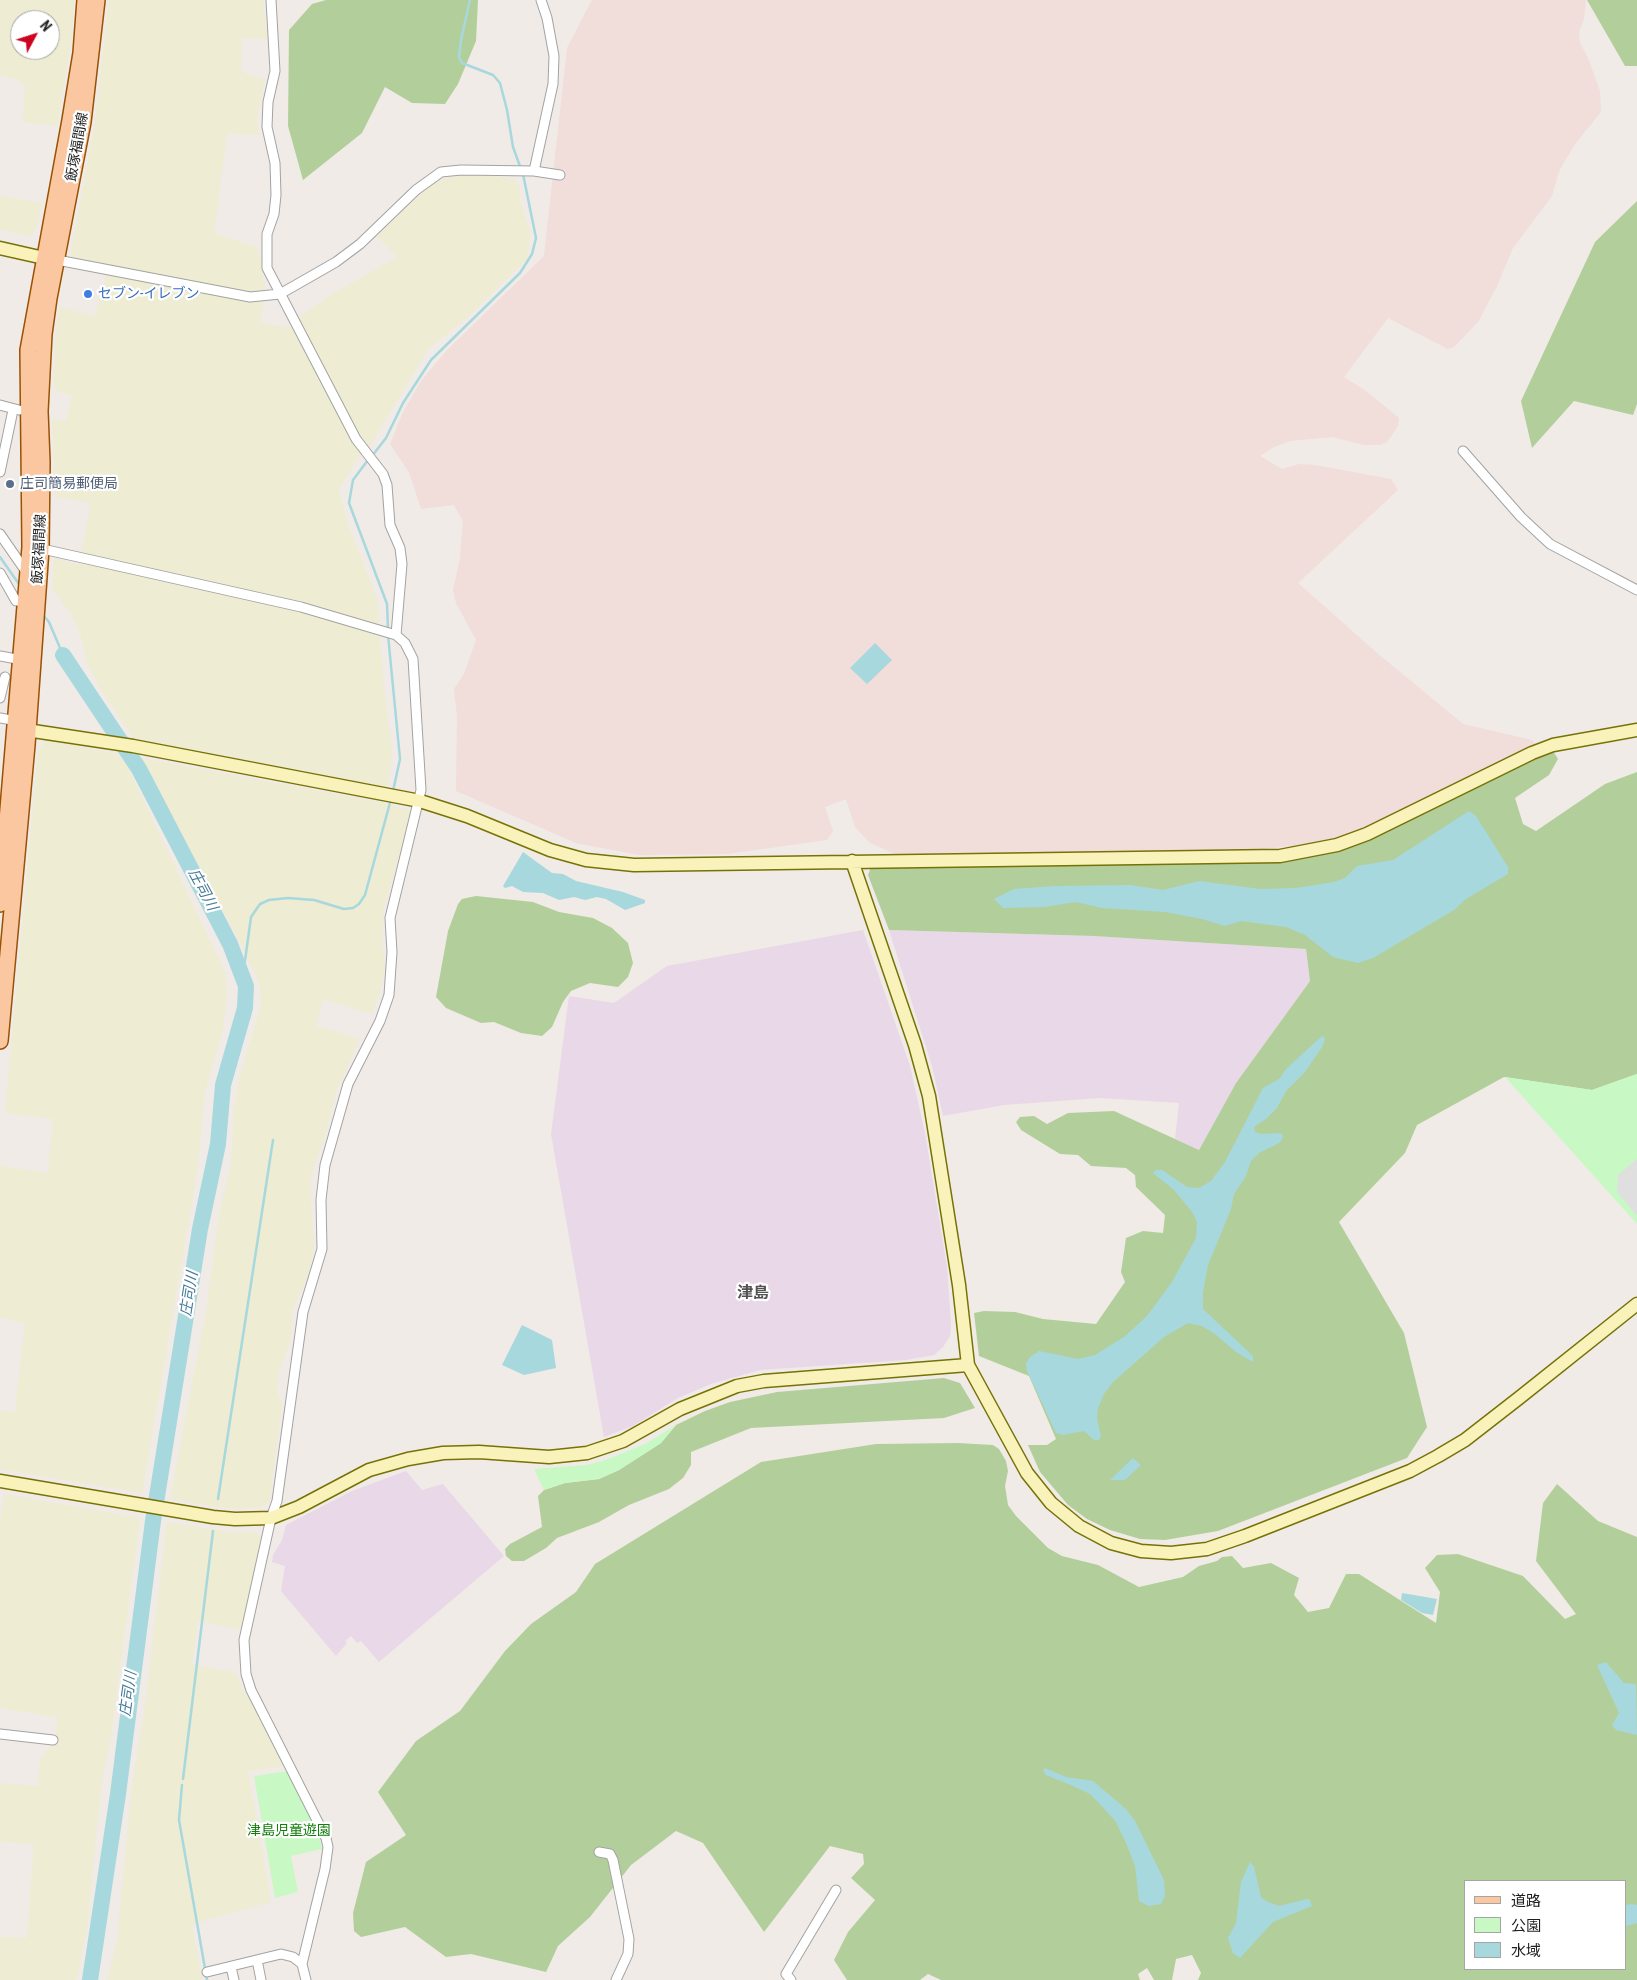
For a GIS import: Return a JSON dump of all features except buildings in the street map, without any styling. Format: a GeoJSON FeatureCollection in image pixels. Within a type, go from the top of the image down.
{"type":"FeatureCollection","features":[{"type":"Feature","properties":{"kind":"main road","name":"飯塚福間線"},"geometry":{"type":"LineString","coordinates":[[0,1041],[20,726],[36,548],[41,371],[50,259],[81,53],[85,0]]}},
{"type":"Feature","properties":{"kind":"main road","name":"飯塚福間線"},"geometry":{"type":"LineString","coordinates":[[0,904],[20,726],[28,575],[36,548],[20,410],[28,350],[84,122],[97,0]]}},
{"type":"Feature","properties":{"kind":"street"},"geometry":{"type":"LineString","coordinates":[[271,0],[275,71],[268,102],[267,127],[275,163],[276,195],[274,214],[267,234],[266,257],[271,280],[356,439],[383,474],[387,485],[390,525],[400,548],[402,564],[396,635]]}},
{"type":"Feature","properties":{"kind":"street"},"geometry":{"type":"LineString","coordinates":[[534,172],[553,84],[554,56],[547,18],[540,0]]}},
{"type":"Feature","properties":{"kind":"street"},"geometry":{"type":"LineString","coordinates":[[0,248],[250,297],[280,294],[336,262],[360,244],[416,190],[441,172],[461,170],[534,172],[560,175]]}},
{"type":"Feature","properties":{"kind":"street"},"geometry":{"type":"LineString","coordinates":[[0,404],[20,410],[0,472]]}},
{"type":"Feature","properties":{"kind":"street"},"geometry":{"type":"LineString","coordinates":[[1463,451],[1521,517],[1550,544],[1637,590]]}},
{"type":"Feature","properties":{"kind":"street"},"geometry":{"type":"LineString","coordinates":[[0,534],[28,575]]}},
{"type":"Feature","properties":{"kind":"street"},"geometry":{"type":"LineString","coordinates":[[36,548],[301,607],[396,635],[405,643],[414,659],[418,705],[420,801],[390,918],[392,952],[389,996],[380,1021],[348,1084],[325,1165],[321,1200],[322,1249],[303,1312],[277,1502],[271,1518],[244,1640],[244,1659],[251,1690],[326,1838],[328,1847],[325,1869],[302,1964],[306,1980]]}},
{"type":"Feature","properties":{"kind":"street"},"geometry":{"type":"LineString","coordinates":[[0,573],[16,601],[26,601]]}},
{"type":"Feature","properties":{"kind":"street"},"geometry":{"type":"LineString","coordinates":[[0,656],[22,660]]}},
{"type":"Feature","properties":{"kind":"street"},"geometry":{"type":"LineString","coordinates":[[0,698],[5,676]]}},
{"type":"Feature","properties":{"kind":"street"},"geometry":{"type":"LineString","coordinates":[[0,718],[20,726],[420,801],[467,816],[536,845],[586,860],[634,865],[1280,856],[1337,845],[1367,834],[1532,752],[1553,745],[1637,730]]}},
{"type":"Feature","properties":{"kind":"street"},"geometry":{"type":"LineString","coordinates":[[852,861],[915,1045],[929,1096],[959,1284],[970,1369],[1027,1473],[1051,1504],[1079,1526],[1111,1543],[1148,1551],[1171,1553],[1207,1549],[1392,1478],[1438,1456],[1465,1440],[1637,1304]]}},
{"type":"Feature","properties":{"kind":"street"},"geometry":{"type":"LineString","coordinates":[[0,1482],[235,1519],[271,1518],[299,1507],[369,1470],[408,1459],[443,1453],[479,1452],[549,1457],[587,1453],[623,1441],[680,1410],[737,1386],[764,1381],[970,1369]]}},
{"type":"Feature","properties":{"kind":"street"},"geometry":{"type":"LineString","coordinates":[[0,1734],[53,1740]]}},
{"type":"Feature","properties":{"kind":"street"},"geometry":{"type":"LineString","coordinates":[[599,1852],[610,1854],[613,1860],[629,1939],[628,1954],[616,1980]]}},
{"type":"Feature","properties":{"kind":"street"},"geometry":{"type":"LineString","coordinates":[[791,1980],[786,1974],[836,1890]]}},
{"type":"Feature","properties":{"kind":"street"},"geometry":{"type":"LineString","coordinates":[[207,1972],[287,1954],[302,1964]]}},
{"type":"Feature","properties":{"kind":"street"},"geometry":{"type":"LineString","coordinates":[[257,1960],[261,1980]]}},
{"type":"Feature","properties":{"kind":"street"},"geometry":{"type":"LineString","coordinates":[[231,1967],[234,1980]]}},
{"type":"Feature","properties":{"kind":"shaded area"},"geometry":{"type":"Polygon","coordinates":[[[0,0],[74,0],[71,43],[57,126],[23,122],[25,84],[18,83],[19,79],[0,76],[0,0]]]}},
{"type":"Feature","properties":{"kind":"shaded area"},"geometry":{"type":"Polygon","coordinates":[[[109,0],[263,0],[267,39],[242,38],[241,72],[265,79],[257,120],[260,135],[227,133],[214,233],[258,248],[266,291],[260,322],[290,328],[301,316],[331,295],[397,257],[377,236],[419,195],[439,180],[480,174],[515,179],[520,189],[520,202],[531,232],[527,259],[468,317],[428,349],[368,449],[358,457],[339,490],[346,519],[377,599],[383,681],[392,749],[388,789],[134,739],[98,686],[86,659],[81,636],[71,614],[52,588],[54,558],[79,565],[91,503],[56,497],[52,419],[66,421],[72,396],[54,389],[55,339],[60,307],[95,316],[108,266],[70,258],[94,129],[109,0]]]}},
{"type":"Feature","properties":{"kind":"shaded area"},"geometry":{"type":"Polygon","coordinates":[[[592,0],[1586,0],[1584,19],[1579,32],[1580,43],[1588,58],[1600,91],[1601,112],[1575,144],[1559,171],[1552,196],[1513,248],[1497,286],[1478,322],[1454,347],[1448,349],[1388,318],[1344,377],[1366,391],[1399,418],[1398,426],[1387,442],[1380,445],[1364,445],[1332,437],[1290,441],[1274,447],[1260,456],[1282,469],[1299,464],[1315,465],[1391,479],[1398,490],[1298,583],[1377,653],[1463,724],[1532,740],[1537,746],[1366,830],[1328,842],[1264,849],[901,857],[869,842],[855,827],[846,799],[825,807],[833,831],[827,840],[727,854],[639,855],[576,843],[456,791],[457,716],[454,689],[464,674],[476,640],[456,603],[453,590],[460,559],[463,521],[454,505],[421,509],[409,472],[390,444],[403,412],[421,381],[447,350],[544,256],[567,48],[592,0]]]}},
{"type":"Feature","properties":{"kind":"shaded area"},"geometry":{"type":"Polygon","coordinates":[[[0,196],[42,203],[37,225],[31,236],[0,229],[0,196]]]}},
{"type":"Feature","properties":{"kind":"shaded area"},"geometry":{"type":"Polygon","coordinates":[[[46,739],[117,754],[127,766],[226,974],[227,997],[223,1029],[205,1092],[197,1173],[142,1493],[0,1469],[0,1411],[15,1412],[25,1323],[0,1317],[0,1166],[48,1173],[53,1119],[5,1113],[38,752],[46,739]]]}},
{"type":"Feature","properties":{"kind":"shaded area"},"geometry":{"type":"Polygon","coordinates":[[[140,758],[380,802],[412,811],[384,908],[382,944],[385,966],[380,992],[372,1014],[323,999],[316,1026],[360,1039],[336,1092],[324,1140],[312,1172],[310,1183],[314,1250],[308,1275],[292,1311],[291,1340],[278,1375],[277,1391],[282,1404],[269,1503],[261,1507],[231,1509],[170,1499],[206,1312],[220,1209],[231,1166],[234,1109],[239,1079],[261,1006],[260,984],[234,931],[140,758]]]}},
{"type":"Feature","properties":{"kind":"shaded area"},"geometry":{"type":"Polygon","coordinates":[[[863,930],[910,1066],[925,1133],[947,1267],[951,1324],[950,1336],[943,1347],[934,1355],[906,1360],[760,1370],[711,1384],[678,1398],[633,1426],[604,1437],[551,1134],[569,996],[614,1003],[667,966],[863,930]]]}},
{"type":"Feature","properties":{"kind":"shaded area"},"geometry":{"type":"Polygon","coordinates":[[[889,930],[1093,936],[1306,949],[1310,981],[1236,1083],[1199,1150],[1175,1139],[1179,1103],[1100,1098],[1004,1105],[943,1116],[932,1066],[889,930]]]}},
{"type":"Feature","properties":{"kind":"shaded area"},"geometry":{"type":"Polygon","coordinates":[[[1637,1159],[1637,1216],[1617,1192],[1618,1175],[1637,1159]]]}},
{"type":"Feature","properties":{"kind":"shaded area"},"geometry":{"type":"Polygon","coordinates":[[[406,1471],[422,1490],[443,1484],[504,1556],[379,1662],[361,1641],[357,1643],[351,1636],[345,1641],[347,1643],[336,1656],[281,1591],[285,1566],[272,1562],[273,1555],[282,1540],[286,1525],[352,1491],[406,1471]]]}},
{"type":"Feature","properties":{"kind":"shaded area"},"geometry":{"type":"Polygon","coordinates":[[[4,1494],[140,1518],[109,1750],[102,1777],[87,1929],[76,1980],[0,1980],[0,1937],[27,1938],[34,1845],[0,1841],[0,1783],[38,1786],[40,1759],[55,1742],[58,1717],[0,1708],[0,1526],[4,1494]]]}},
{"type":"Feature","properties":{"kind":"shaded area"},"geometry":{"type":"Polygon","coordinates":[[[167,1522],[233,1533],[253,1531],[262,1537],[242,1630],[198,1621],[192,1664],[236,1673],[243,1691],[254,1703],[285,1766],[248,1771],[271,1902],[192,1924],[202,1980],[107,1980],[117,1941],[131,1792],[145,1706],[167,1522]]]}},
{"type":"Feature","properties":{"kind":"green space"},"geometry":{"type":"Polygon","coordinates":[[[326,0],[478,0],[476,41],[458,84],[445,104],[412,103],[385,87],[362,133],[303,180],[288,126],[289,30],[312,4],[326,0]]]}},
{"type":"Feature","properties":{"kind":"green space"},"geometry":{"type":"Polygon","coordinates":[[[1587,0],[1637,0],[1637,66],[1625,66],[1587,0]]]}},
{"type":"Feature","properties":{"kind":"green space"},"geometry":{"type":"Polygon","coordinates":[[[1637,201],[1637,404],[1633,415],[1574,401],[1532,448],[1521,401],[1595,242],[1637,201]]]}},
{"type":"Feature","properties":{"kind":"green space"},"geometry":{"type":"Polygon","coordinates":[[[1553,751],[1558,759],[1549,775],[1515,798],[1523,824],[1536,831],[1605,784],[1637,772],[1637,1074],[1592,1090],[1504,1077],[1417,1125],[1405,1153],[1339,1222],[1404,1333],[1427,1427],[1407,1458],[1218,1531],[1165,1540],[1140,1539],[1110,1530],[1087,1519],[1068,1505],[1040,1472],[1028,1445],[1047,1445],[1056,1439],[1029,1376],[979,1356],[974,1313],[984,1311],[1015,1312],[1043,1319],[1096,1324],[1125,1282],[1121,1272],[1126,1238],[1143,1231],[1163,1233],[1165,1215],[1136,1187],[1135,1175],[1126,1168],[1091,1166],[1078,1155],[1060,1154],[1021,1130],[1016,1122],[1020,1117],[1034,1116],[1047,1124],[1068,1113],[1114,1111],[1199,1150],[1236,1083],[1310,981],[1306,949],[1093,936],[889,930],[868,875],[871,867],[1279,862],[1369,838],[1553,751]]]}},
{"type":"Feature","properties":{"kind":"green space"},"geometry":{"type":"Polygon","coordinates":[[[476,896],[533,902],[559,912],[593,918],[612,928],[628,943],[633,963],[628,977],[618,987],[590,983],[571,991],[563,1002],[552,1027],[542,1036],[521,1033],[494,1022],[481,1023],[446,1008],[436,997],[448,931],[458,904],[462,899],[476,896]]]}},
{"type":"Feature","properties":{"kind":"green space"},"geometry":{"type":"Polygon","coordinates":[[[1637,1074],[1637,1224],[1505,1077],[1592,1090],[1637,1074]]]}},
{"type":"Feature","properties":{"kind":"green space"},"geometry":{"type":"Polygon","coordinates":[[[944,1378],[960,1383],[975,1408],[944,1418],[751,1428],[691,1452],[691,1465],[683,1478],[669,1489],[629,1505],[599,1522],[557,1538],[546,1548],[524,1561],[512,1561],[506,1556],[505,1549],[510,1544],[542,1527],[538,1496],[544,1490],[565,1483],[599,1479],[619,1470],[661,1443],[676,1425],[705,1411],[730,1402],[777,1392],[944,1378]]]}},
{"type":"Feature","properties":{"kind":"green space"},"geometry":{"type":"Polygon","coordinates":[[[676,1425],[661,1443],[619,1470],[599,1479],[565,1483],[544,1490],[534,1469],[587,1465],[608,1459],[645,1444],[676,1425]]]}},
{"type":"Feature","properties":{"kind":"green space"},"geometry":{"type":"Polygon","coordinates":[[[958,1443],[993,1445],[999,1449],[1006,1461],[1008,1471],[1005,1486],[1008,1505],[1016,1516],[1048,1548],[1062,1556],[1098,1565],[1139,1587],[1183,1577],[1199,1566],[1217,1561],[1222,1557],[1232,1556],[1243,1568],[1271,1563],[1299,1578],[1294,1595],[1308,1612],[1329,1608],[1346,1574],[1359,1574],[1436,1623],[1440,1592],[1425,1568],[1437,1555],[1458,1554],[1523,1576],[1565,1619],[1576,1614],[1536,1561],[1543,1503],[1557,1484],[1598,1521],[1637,1537],[1637,1980],[1198,1980],[1201,1973],[1192,1955],[1176,1959],[1172,1980],[1154,1980],[1147,1968],[1138,1974],[1140,1980],[941,1980],[928,1974],[920,1980],[847,1980],[834,1960],[848,1932],[875,1900],[851,1878],[864,1864],[863,1854],[830,1846],[764,1932],[703,1843],[676,1831],[631,1865],[590,1917],[558,1946],[546,1972],[471,1954],[446,1957],[405,1927],[361,1937],[354,1931],[353,1913],[366,1862],[406,1835],[378,1792],[416,1741],[460,1711],[505,1651],[531,1624],[576,1592],[595,1564],[761,1462],[876,1444],[958,1443]]]}},
{"type":"Feature","properties":{"kind":"green space","name":"津島児童遊園"},"geometry":{"type":"Polygon","coordinates":[[[288,1771],[320,1839],[322,1849],[291,1856],[298,1892],[275,1898],[254,1776],[288,1771]]]}},
{"type":"Feature","properties":{"kind":"water"},"geometry":{"type":"Polygon","coordinates":[[[875,643],[892,660],[867,684],[850,668],[875,643]]]}},
{"type":"Feature","properties":{"kind":"water"},"geometry":{"type":"Polygon","coordinates":[[[1469,811],[1476,816],[1508,867],[1508,874],[1466,899],[1454,910],[1373,958],[1358,963],[1333,957],[1305,935],[1286,927],[1241,921],[1225,926],[1202,919],[1165,912],[1102,908],[1076,902],[1044,907],[1003,908],[994,899],[1014,889],[1055,886],[1130,885],[1163,890],[1199,881],[1260,889],[1296,888],[1334,882],[1345,878],[1357,866],[1393,860],[1469,811]]]}},
{"type":"Feature","properties":{"kind":"water"},"geometry":{"type":"Polygon","coordinates":[[[523,852],[552,873],[563,874],[576,881],[623,892],[645,900],[645,903],[625,910],[606,899],[597,897],[585,900],[574,897],[559,900],[543,893],[523,892],[512,886],[505,888],[503,886],[523,852]]]}},
{"type":"Feature","properties":{"kind":"water"},"geometry":{"type":"Polygon","coordinates":[[[1322,1036],[1325,1039],[1322,1047],[1305,1072],[1286,1091],[1277,1108],[1254,1127],[1255,1132],[1261,1134],[1278,1133],[1282,1134],[1283,1138],[1279,1143],[1259,1153],[1251,1161],[1245,1178],[1234,1194],[1231,1209],[1208,1265],[1203,1292],[1203,1309],[1253,1356],[1253,1362],[1236,1352],[1215,1334],[1202,1326],[1188,1323],[1164,1337],[1113,1382],[1104,1394],[1098,1408],[1097,1418],[1101,1437],[1098,1440],[1094,1440],[1084,1431],[1063,1435],[1056,1433],[1027,1371],[1026,1363],[1030,1357],[1039,1351],[1078,1359],[1095,1355],[1124,1337],[1147,1316],[1172,1282],[1196,1238],[1197,1222],[1192,1212],[1174,1190],[1153,1173],[1156,1170],[1162,1170],[1187,1187],[1199,1188],[1211,1181],[1225,1162],[1263,1088],[1279,1079],[1287,1068],[1322,1036]]]}},
{"type":"Feature","properties":{"kind":"water"},"geometry":{"type":"Polygon","coordinates":[[[522,1325],[552,1340],[556,1368],[524,1375],[502,1365],[522,1325]]]}},
{"type":"Feature","properties":{"kind":"water"},"geometry":{"type":"Polygon","coordinates":[[[1133,1458],[1141,1465],[1125,1480],[1110,1480],[1133,1458]]]}},
{"type":"Feature","properties":{"kind":"water"},"geometry":{"type":"Polygon","coordinates":[[[1402,1593],[1437,1599],[1433,1615],[1422,1613],[1401,1600],[1402,1593]]]}},
{"type":"Feature","properties":{"kind":"water"},"geometry":{"type":"Polygon","coordinates":[[[1606,1662],[1624,1683],[1636,1684],[1637,1735],[1616,1730],[1612,1725],[1619,1713],[1597,1665],[1606,1662]]]}},
{"type":"Feature","properties":{"kind":"water"},"geometry":{"type":"Polygon","coordinates":[[[1045,1768],[1066,1777],[1093,1781],[1126,1809],[1135,1821],[1164,1880],[1165,1896],[1161,1904],[1149,1906],[1139,1901],[1135,1866],[1116,1822],[1090,1794],[1046,1775],[1043,1771],[1045,1768]]]}},
{"type":"Feature","properties":{"kind":"water"},"geometry":{"type":"Polygon","coordinates":[[[1250,1862],[1254,1867],[1261,1897],[1266,1901],[1279,1906],[1307,1899],[1310,1900],[1312,1906],[1273,1922],[1240,1958],[1233,1953],[1228,1938],[1236,1923],[1241,1882],[1250,1862]]]}},
{"type":"Feature","properties":{"kind":"water"},"geometry":{"type":"Polygon","coordinates":[[[1627,1905],[1637,1905],[1637,1923],[1627,1926],[1627,1905]]]}},
{"type":"Feature","properties":{"kind":"waterway"},"geometry":{"type":"LineString","coordinates":[[470,0],[459,57],[462,63],[493,75],[500,83],[513,147],[521,169]]}},
{"type":"Feature","properties":{"kind":"waterway"},"geometry":{"type":"LineString","coordinates":[[372,456],[386,438],[403,403],[431,360],[520,273],[532,254],[536,238],[523,174]]}},
{"type":"Feature","properties":{"kind":"waterway"},"geometry":{"type":"LineString","coordinates":[[368,460],[353,480],[349,503],[387,604],[388,630]]}},
{"type":"Feature","properties":{"kind":"waterway"},"geometry":{"type":"LineString","coordinates":[[0,557],[21,587]]}},
{"type":"Feature","properties":{"kind":"waterway"},"geometry":{"type":"LineString","coordinates":[[43,615],[49,622],[63,655]]}},
{"type":"Feature","properties":{"kind":"waterway"},"geometry":{"type":"LineString","coordinates":[[388,635],[400,759],[393,791]]}},
{"type":"Feature","properties":{"kind":"waterway","name":"庄司川"},"geometry":{"type":"LineString","coordinates":[[63,655],[139,769],[230,944],[246,986],[245,1008],[223,1085],[218,1144],[200,1229],[153,1521],[118,1794],[90,1980]]}},
{"type":"Feature","properties":{"kind":"waterway"},"geometry":{"type":"LineString","coordinates":[[243,975],[251,917],[260,904],[269,900],[288,898],[314,900],[344,909],[353,908],[359,904],[365,895],[391,799]]}},
{"type":"Feature","properties":{"kind":"waterway"},"geometry":{"type":"LineString","coordinates":[[218,1499],[273,1140]]}},
{"type":"Feature","properties":{"kind":"waterway"},"geometry":{"type":"LineString","coordinates":[[183,1779],[213,1531]]}},
{"type":"Feature","properties":{"kind":"waterway"},"geometry":{"type":"LineString","coordinates":[[182,1785],[179,1820],[207,1980]]}},
{"type":"Feature","properties":{"kind":"place","name":"セブン-イレブン"},"geometry":{"type":"Point","coordinates":[88,294]}},
{"type":"Feature","properties":{"kind":"place","name":"庄司簡易郵便局"},"geometry":{"type":"Point","coordinates":[10,484]}},
{"type":"Feature","properties":{"kind":"district","name":"津島"},"geometry":{"type":"Point","coordinates":[753,1294]}}]}
